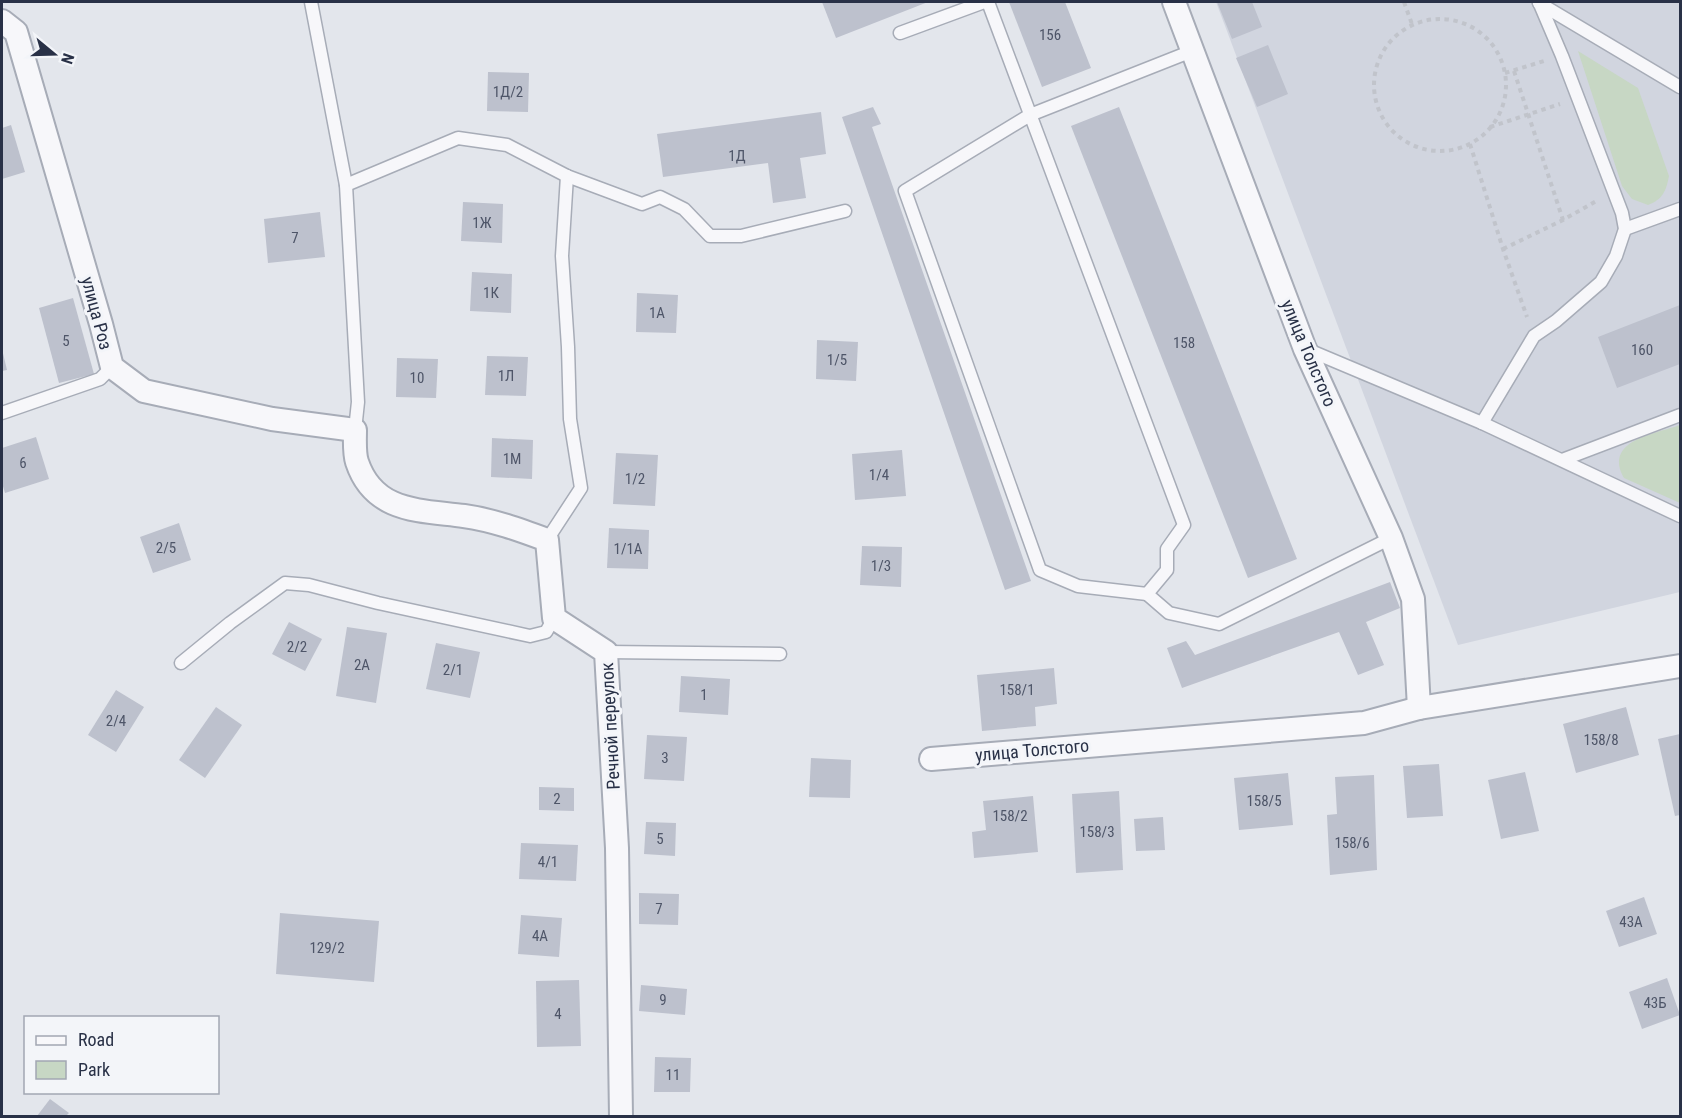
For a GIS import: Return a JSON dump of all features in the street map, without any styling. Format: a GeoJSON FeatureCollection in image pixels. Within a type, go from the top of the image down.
{"type":"FeatureCollection","features":[{"type":"Feature","properties":{"kind":"street","name":"улица Толстого"},"geometry":{"type":"LineString","coordinates":[[1174,2],[1305,349],[1391,538],[1413,599],[1419,708]]}},
{"type":"Feature","properties":{"kind":"street","name":"улица Роз"},"geometry":{"type":"LineString","coordinates":[[2,21],[16,32],[112,367],[144,391],[272,419],[355,430]]}},
{"type":"Feature","properties":{"kind":"street"},"geometry":{"type":"LineString","coordinates":[[355,430],[356,460],[368,486],[391,503],[424,512],[465,516],[511,526],[548,540],[554,618]]}},
{"type":"Feature","properties":{"kind":"street","name":"Речной переулок"},"geometry":{"type":"LineString","coordinates":[[554,618],[606,652],[617,848],[621,1116]]}},
{"type":"Feature","properties":{"kind":"street","name":"улица Толстого"},"geometry":{"type":"LineString","coordinates":[[931,759],[1364,723],[1419,708],[1680,666]]}},
{"type":"Feature","properties":{"kind":"lane"},"geometry":{"type":"LineString","coordinates":[[311,2],[346,185],[358,402],[355,430]]}},
{"type":"Feature","properties":{"kind":"lane"},"geometry":{"type":"LineString","coordinates":[[900,33],[986,2],[1184,525],[1167,549],[1167,570],[1147,594]]}},
{"type":"Feature","properties":{"kind":"lane"},"geometry":{"type":"LineString","coordinates":[[1482,423],[1534,336],[1556,321],[1602,282],[1616,256],[1625,229],[1614,191],[1539,2]]}},
{"type":"Feature","properties":{"kind":"lane"},"geometry":{"type":"LineString","coordinates":[[1539,2],[1680,87]]}},
{"type":"Feature","properties":{"kind":"lane"},"geometry":{"type":"LineString","coordinates":[[1192,51],[1030,115],[905,191],[1040,570],[1078,586],[1147,594],[1169,614],[1219,624],[1391,538]]}},
{"type":"Feature","properties":{"kind":"lane"},"geometry":{"type":"LineString","coordinates":[[346,185],[458,138],[507,145],[567,176],[642,204],[660,197],[684,209],[710,236],[741,236],[844,211]]}},
{"type":"Feature","properties":{"kind":"lane"},"geometry":{"type":"LineString","coordinates":[[548,540],[580,488],[570,419],[570,370],[562,267],[567,176]]}},
{"type":"Feature","properties":{"kind":"lane"},"geometry":{"type":"LineString","coordinates":[[1625,229],[1680,209]]}},
{"type":"Feature","properties":{"kind":"lane"},"geometry":{"type":"LineString","coordinates":[[1305,349],[1482,423],[1680,516]]}},
{"type":"Feature","properties":{"kind":"lane"},"geometry":{"type":"LineString","coordinates":[[2,413],[100,379],[112,367]]}},
{"type":"Feature","properties":{"kind":"lane"},"geometry":{"type":"LineString","coordinates":[[1562,460],[1680,415]]}},
{"type":"Feature","properties":{"kind":"lane"},"geometry":{"type":"LineString","coordinates":[[181,663],[230,623],[285,584],[309,585],[378,603],[530,636],[546,632],[554,618]]}},
{"type":"Feature","properties":{"kind":"lane"},"geometry":{"type":"LineString","coordinates":[[606,652],[780,654]]}},
{"type":"Feature","properties":{"kind":"path"},"geometry":{"type":"LineString","coordinates":[[1404,2],[1413,27]]}},
{"type":"Feature","properties":{"kind":"path"},"geometry":{"type":"LineString","coordinates":[[1453,20],[1479,31],[1493,44],[1504,65],[1505,73],[1507,92],[1500,116],[1479,140],[1458,150],[1434,152],[1405,142],[1388,126],[1377,105],[1374,80],[1383,51],[1397,35],[1422,21],[1453,20]]}},
{"type":"Feature","properties":{"kind":"path"},"geometry":{"type":"LineString","coordinates":[[1505,73],[1562,56]]}},
{"type":"Feature","properties":{"kind":"path"},"geometry":{"type":"LineString","coordinates":[[1514,71],[1563,220]]}},
{"type":"Feature","properties":{"kind":"path"},"geometry":{"type":"LineString","coordinates":[[1490,127],[1577,98]]}},
{"type":"Feature","properties":{"kind":"path"},"geometry":{"type":"LineString","coordinates":[[1470,144],[1503,249],[1534,336]]}},
{"type":"Feature","properties":{"kind":"path"},"geometry":{"type":"LineString","coordinates":[[1503,249],[1563,220],[1614,191]]}},
{"type":"Feature","properties":{"kind":"shaded area"},"geometry":{"type":"Polygon","coordinates":[[[1216,2],[1680,2],[1680,592],[1458,645],[1216,2]]]}},
{"type":"Feature","properties":{"kind":"green space"},"geometry":{"type":"Polygon","coordinates":[[[1578,51],[1638,88],[1669,176],[1663,194],[1653,203],[1648,205],[1632,199],[1622,186],[1578,51]]]}},
{"type":"Feature","properties":{"kind":"green space"},"geometry":{"type":"Polygon","coordinates":[[[1680,425],[1680,503],[1624,478],[1619,465],[1620,455],[1635,441],[1680,425]]]}},
{"type":"Feature","properties":{"kind":"building"},"geometry":{"type":"Polygon","coordinates":[[[822,2],[928,2],[836,38],[822,2]]]}},
{"type":"Feature","properties":{"kind":"building"},"geometry":{"type":"Polygon","coordinates":[[[1009,2],[1065,2],[1091,68],[1042,87],[1009,2]]]}},
{"type":"Feature","properties":{"kind":"building"},"geometry":{"type":"Polygon","coordinates":[[[1217,2],[1252,2],[1262,27],[1232,39],[1217,2]]]}},
{"type":"Feature","properties":{"kind":"building"},"geometry":{"type":"Polygon","coordinates":[[[1268,45],[1288,94],[1257,107],[1236,58],[1268,45]]]}},
{"type":"Feature","properties":{"kind":"building"},"geometry":{"type":"Polygon","coordinates":[[[488,72],[529,73],[528,112],[487,111],[488,72]]]}},
{"type":"Feature","properties":{"kind":"building"},"geometry":{"type":"Polygon","coordinates":[[[873,107],[881,124],[872,127],[1031,581],[1005,590],[842,117],[873,107]]]}},
{"type":"Feature","properties":{"kind":"building"},"geometry":{"type":"Polygon","coordinates":[[[1119,107],[1297,559],[1248,578],[1071,126],[1119,107]]]}},
{"type":"Feature","properties":{"kind":"building"},"geometry":{"type":"Polygon","coordinates":[[[821,112],[826,154],[800,158],[806,198],[773,203],[768,163],[663,177],[657,134],[821,112]]]}},
{"type":"Feature","properties":{"kind":"building"},"geometry":{"type":"Polygon","coordinates":[[[11,125],[25,172],[2,179],[2,128],[11,125]]]}},
{"type":"Feature","properties":{"kind":"building"},"geometry":{"type":"Polygon","coordinates":[[[463,202],[503,204],[502,243],[461,241],[463,202]]]}},
{"type":"Feature","properties":{"kind":"building"},"geometry":{"type":"Polygon","coordinates":[[[320,212],[325,257],[268,263],[264,219],[320,212]]]}},
{"type":"Feature","properties":{"kind":"building"},"geometry":{"type":"Polygon","coordinates":[[[472,272],[512,274],[511,313],[470,311],[472,272]]]}},
{"type":"Feature","properties":{"kind":"building"},"geometry":{"type":"Polygon","coordinates":[[[637,293],[678,295],[676,333],[636,332],[637,293]]]}},
{"type":"Feature","properties":{"kind":"building"},"geometry":{"type":"Polygon","coordinates":[[[73,298],[94,374],[59,383],[39,308],[73,298]]]}},
{"type":"Feature","properties":{"kind":"building"},"geometry":{"type":"Polygon","coordinates":[[[1680,305],[1680,364],[1617,388],[1598,337],[1680,305]]]}},
{"type":"Feature","properties":{"kind":"building"},"geometry":{"type":"Polygon","coordinates":[[[817,340],[858,342],[856,381],[816,379],[817,340]]]}},
{"type":"Feature","properties":{"kind":"building"},"geometry":{"type":"Polygon","coordinates":[[[2,349],[7,370],[2,371],[2,349]]]}},
{"type":"Feature","properties":{"kind":"building"},"geometry":{"type":"Polygon","coordinates":[[[487,356],[528,357],[526,396],[485,395],[487,356]]]}},
{"type":"Feature","properties":{"kind":"building"},"geometry":{"type":"Polygon","coordinates":[[[397,358],[438,359],[436,398],[396,397],[397,358]]]}},
{"type":"Feature","properties":{"kind":"building"},"geometry":{"type":"Polygon","coordinates":[[[36,437],[49,479],[5,493],[2,483],[2,448],[36,437]]]}},
{"type":"Feature","properties":{"kind":"building"},"geometry":{"type":"Polygon","coordinates":[[[492,438],[533,440],[532,479],[491,477],[492,438]]]}},
{"type":"Feature","properties":{"kind":"building"},"geometry":{"type":"Polygon","coordinates":[[[902,450],[906,496],[855,500],[852,454],[902,450]]]}},
{"type":"Feature","properties":{"kind":"building"},"geometry":{"type":"Polygon","coordinates":[[[616,453],[658,455],[655,506],[613,504],[616,453]]]}},
{"type":"Feature","properties":{"kind":"building"},"geometry":{"type":"Polygon","coordinates":[[[179,523],[191,560],[153,573],[140,537],[179,523]]]}},
{"type":"Feature","properties":{"kind":"building"},"geometry":{"type":"Polygon","coordinates":[[[609,528],[649,530],[648,569],[607,568],[609,528]]]}},
{"type":"Feature","properties":{"kind":"building"},"geometry":{"type":"Polygon","coordinates":[[[862,546],[902,547],[901,587],[860,585],[862,546]]]}},
{"type":"Feature","properties":{"kind":"building"},"geometry":{"type":"Polygon","coordinates":[[[1390,582],[1400,608],[1366,622],[1384,665],[1358,675],[1339,632],[1182,688],[1167,648],[1186,641],[1195,655],[1390,582]]]}},
{"type":"Feature","properties":{"kind":"building"},"geometry":{"type":"Polygon","coordinates":[[[289,622],[322,639],[305,671],[272,654],[289,622]]]}},
{"type":"Feature","properties":{"kind":"building"},"geometry":{"type":"Polygon","coordinates":[[[347,627],[387,633],[376,703],[336,696],[347,627]]]}},
{"type":"Feature","properties":{"kind":"building"},"geometry":{"type":"Polygon","coordinates":[[[436,643],[480,652],[470,698],[426,689],[436,643]]]}},
{"type":"Feature","properties":{"kind":"building"},"geometry":{"type":"Polygon","coordinates":[[[1054,668],[1057,704],[1035,707],[1036,726],[982,731],[977,675],[1054,668]]]}},
{"type":"Feature","properties":{"kind":"building"},"geometry":{"type":"Polygon","coordinates":[[[681,676],[730,679],[728,715],[679,712],[681,676]]]}},
{"type":"Feature","properties":{"kind":"building"},"geometry":{"type":"Polygon","coordinates":[[[116,690],[144,707],[116,752],[88,735],[116,690]]]}},
{"type":"Feature","properties":{"kind":"building"},"geometry":{"type":"Polygon","coordinates":[[[216,707],[242,725],[205,778],[179,760],[216,707]]]}},
{"type":"Feature","properties":{"kind":"building"},"geometry":{"type":"Polygon","coordinates":[[[1626,707],[1639,755],[1576,773],[1563,724],[1626,707]]]}},
{"type":"Feature","properties":{"kind":"building"},"geometry":{"type":"Polygon","coordinates":[[[1680,734],[1680,815],[1675,816],[1658,739],[1680,734]]]}},
{"type":"Feature","properties":{"kind":"building"},"geometry":{"type":"Polygon","coordinates":[[[647,735],[687,737],[684,781],[644,779],[647,735]]]}},
{"type":"Feature","properties":{"kind":"building"},"geometry":{"type":"Polygon","coordinates":[[[811,758],[851,760],[850,798],[809,797],[811,758]]]}},
{"type":"Feature","properties":{"kind":"building"},"geometry":{"type":"Polygon","coordinates":[[[1439,764],[1443,816],[1407,818],[1403,766],[1439,764]]]}},
{"type":"Feature","properties":{"kind":"building"},"geometry":{"type":"Polygon","coordinates":[[[1525,772],[1539,831],[1501,839],[1488,780],[1525,772]]]}},
{"type":"Feature","properties":{"kind":"building"},"geometry":{"type":"Polygon","coordinates":[[[1288,773],[1293,825],[1239,830],[1234,778],[1288,773]]]}},
{"type":"Feature","properties":{"kind":"building"},"geometry":{"type":"Polygon","coordinates":[[[1374,775],[1377,870],[1330,875],[1327,815],[1337,814],[1335,777],[1374,775]]]}},
{"type":"Feature","properties":{"kind":"building"},"geometry":{"type":"Polygon","coordinates":[[[539,787],[574,788],[574,811],[539,810],[539,787]]]}},
{"type":"Feature","properties":{"kind":"building"},"geometry":{"type":"Polygon","coordinates":[[[1119,791],[1123,870],[1076,873],[1072,794],[1119,791]]]}},
{"type":"Feature","properties":{"kind":"building"},"geometry":{"type":"Polygon","coordinates":[[[1033,796],[1038,852],[974,858],[972,832],[986,830],[983,801],[1033,796]]]}},
{"type":"Feature","properties":{"kind":"building"},"geometry":{"type":"Polygon","coordinates":[[[1163,817],[1165,850],[1136,851],[1134,819],[1163,817]]]}},
{"type":"Feature","properties":{"kind":"building"},"geometry":{"type":"Polygon","coordinates":[[[646,822],[676,823],[675,856],[644,854],[646,822]]]}},
{"type":"Feature","properties":{"kind":"building"},"geometry":{"type":"Polygon","coordinates":[[[521,843],[578,845],[576,881],[519,879],[521,843]]]}},
{"type":"Feature","properties":{"kind":"building"},"geometry":{"type":"Polygon","coordinates":[[[639,893],[679,894],[678,925],[639,924],[639,893]]]}},
{"type":"Feature","properties":{"kind":"building"},"geometry":{"type":"Polygon","coordinates":[[[1644,897],[1657,934],[1619,947],[1606,911],[1644,897]]]}},
{"type":"Feature","properties":{"kind":"building"},"geometry":{"type":"Polygon","coordinates":[[[280,913],[379,921],[374,982],[276,974],[280,913]]]}},
{"type":"Feature","properties":{"kind":"building"},"geometry":{"type":"Polygon","coordinates":[[[521,915],[562,918],[559,957],[518,954],[521,915]]]}},
{"type":"Feature","properties":{"kind":"building"},"geometry":{"type":"Polygon","coordinates":[[[1667,978],[1680,1015],[1642,1029],[1629,992],[1667,978]]]}},
{"type":"Feature","properties":{"kind":"building"},"geometry":{"type":"Polygon","coordinates":[[[579,980],[581,1046],[537,1047],[536,981],[579,980]]]}},
{"type":"Feature","properties":{"kind":"building"},"geometry":{"type":"Polygon","coordinates":[[[641,985],[687,989],[685,1015],[639,1011],[641,985]]]}},
{"type":"Feature","properties":{"kind":"building"},"geometry":{"type":"Polygon","coordinates":[[[655,1057],[691,1058],[690,1092],[654,1092],[655,1057]]]}},
{"type":"Feature","properties":{"kind":"building"},"geometry":{"type":"Polygon","coordinates":[[[50,1099],[69,1113],[66,1116],[37,1116],[50,1099]]]}}]}
